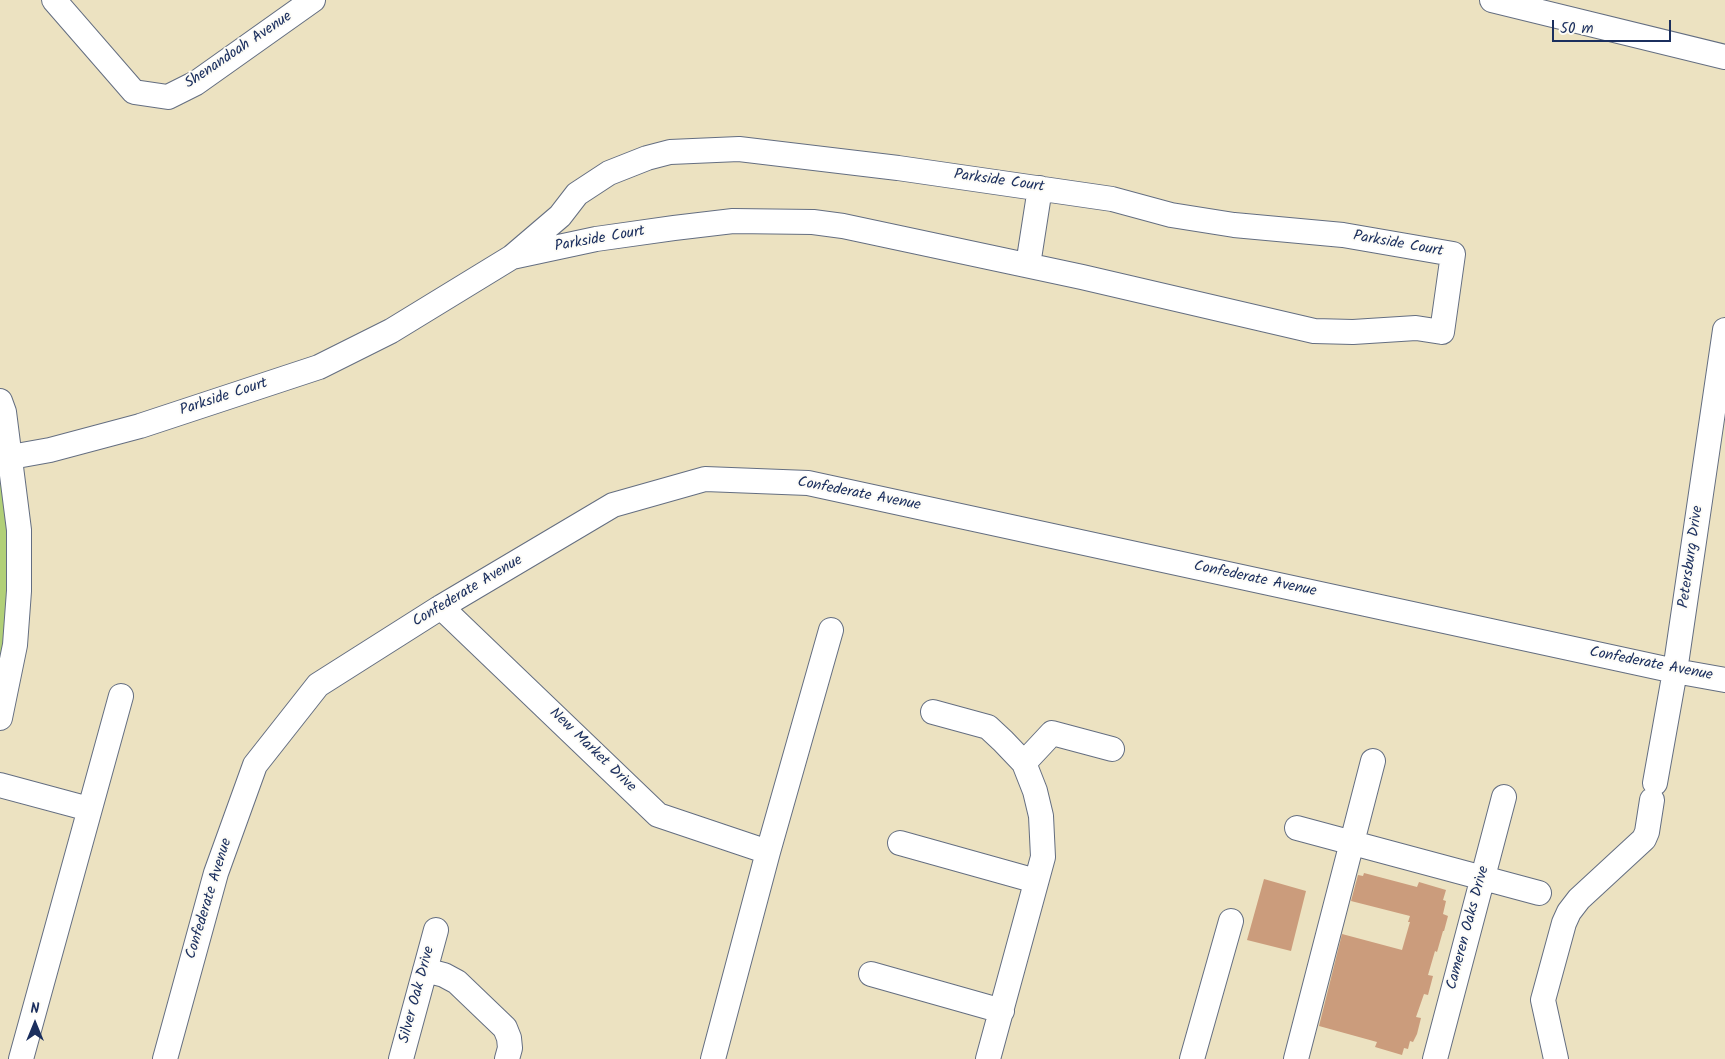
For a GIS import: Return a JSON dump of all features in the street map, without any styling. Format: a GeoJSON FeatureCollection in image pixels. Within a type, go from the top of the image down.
{"type":"FeatureCollection","features":[{"type":"Feature","properties":{"kind":"street","name":"Shenandoah Avenue"},"geometry":{"type":"LineString","coordinates":[[54,0],[134,92],[168,97],[196,82],[313,0]]}},
{"type":"Feature","properties":{"kind":"street"},"geometry":{"type":"LineString","coordinates":[[1492,0],[1725,56]]}},
{"type":"Feature","properties":{"kind":"street","name":"Parkside Court"},"geometry":{"type":"LineString","coordinates":[[5,459],[140,426],[319,367],[391,331],[512,257],[560,216],[577,194],[609,173],[647,158],[670,152],[739,149],[898,168],[1112,199],[1171,215],[1216,222],[1343,235],[1453,254],[1442,332],[1416,328],[1353,332],[1314,331],[1028,266],[843,226],[814,222],[777,220],[734,221],[596,239],[512,257]]}},
{"type":"Feature","properties":{"kind":"street"},"geometry":{"type":"LineString","coordinates":[[1028,266],[1040,188]]}},
{"type":"Feature","properties":{"kind":"street","name":"Petersburg Drive"},"geometry":{"type":"LineString","coordinates":[[1556,1059],[1543,1000],[1564,923],[1569,912],[1579,899],[1644,839],[1647,832],[1675,671],[1725,330]]}},
{"type":"Feature","properties":{"kind":"street"},"geometry":{"type":"LineString","coordinates":[[0,401],[4,412],[5,459],[19,530],[20,590],[15,645],[0,718]]}},
{"type":"Feature","properties":{"kind":"street","name":"Confederate Avenue"},"geometry":{"type":"LineString","coordinates":[[165,1059],[216,873],[255,765],[318,686],[441,607],[612,505],[705,479],[808,483],[1675,671],[1725,680]]}},
{"type":"Feature","properties":{"kind":"street","name":"New Market Drive"},"geometry":{"type":"LineString","coordinates":[[441,607],[658,815],[768,852]]}},
{"type":"Feature","properties":{"kind":"street"},"geometry":{"type":"LineString","coordinates":[[713,1059],[768,852],[831,630]]}},
{"type":"Feature","properties":{"kind":"street"},"geometry":{"type":"LineString","coordinates":[[21,1059],[121,696]]}},
{"type":"Feature","properties":{"kind":"street"},"geometry":{"type":"LineString","coordinates":[[933,712],[988,727],[1024,763],[1035,791],[1041,816],[1043,856],[988,1059]]}},
{"type":"Feature","properties":{"kind":"street"},"geometry":{"type":"LineString","coordinates":[[1024,763],[1052,733],[1112,749]]}},
{"type":"Feature","properties":{"kind":"street"},"geometry":{"type":"LineString","coordinates":[[1296,1059],[1373,761]]}},
{"type":"Feature","properties":{"kind":"street"},"geometry":{"type":"LineString","coordinates":[[0,785],[89,809]]}},
{"type":"Feature","properties":{"kind":"street","name":"Cameren Oaks Drive"},"geometry":{"type":"LineString","coordinates":[[1435,1059],[1504,797]]}},
{"type":"Feature","properties":{"kind":"street"},"geometry":{"type":"LineString","coordinates":[[1297,828],[1539,894]]}},
{"type":"Feature","properties":{"kind":"street"},"geometry":{"type":"LineString","coordinates":[[900,843],[1036,880]]}},
{"type":"Feature","properties":{"kind":"street"},"geometry":{"type":"LineString","coordinates":[[1192,1059],[1231,921]]}},
{"type":"Feature","properties":{"kind":"street","name":"Silver Oak Drive"},"geometry":{"type":"LineString","coordinates":[[401,1059],[436,930]]}},
{"type":"Feature","properties":{"kind":"street"},"geometry":{"type":"LineString","coordinates":[[425,970],[444,975],[457,982],[505,1028],[510,1038],[507,1059]]}},
{"type":"Feature","properties":{"kind":"street"},"geometry":{"type":"LineString","coordinates":[[871,974],[1002,1011]]}},
{"type":"Feature","properties":{"kind":"green space"},"geometry":{"type":"Polygon","coordinates":[[[0,472],[12,533],[0,688],[0,472]]]}},
{"type":"Feature","properties":{"kind":"building"},"geometry":{"type":"Polygon","coordinates":[[[1364,873],[1417,887],[1419,882],[1446,890],[1443,900],[1446,901],[1443,914],[1448,916],[1428,975],[1433,976],[1428,995],[1424,994],[1416,1017],[1421,1018],[1417,1034],[1413,1042],[1410,1041],[1408,1049],[1404,1048],[1402,1055],[1375,1047],[1377,1042],[1319,1026],[1342,934],[1402,950],[1410,916],[1351,901],[1358,875],[1363,876],[1364,873]]]}},
{"type":"Feature","properties":{"kind":"building"},"geometry":{"type":"Polygon","coordinates":[[[1264,879],[1306,891],[1291,951],[1247,940],[1264,879]]]}}]}
